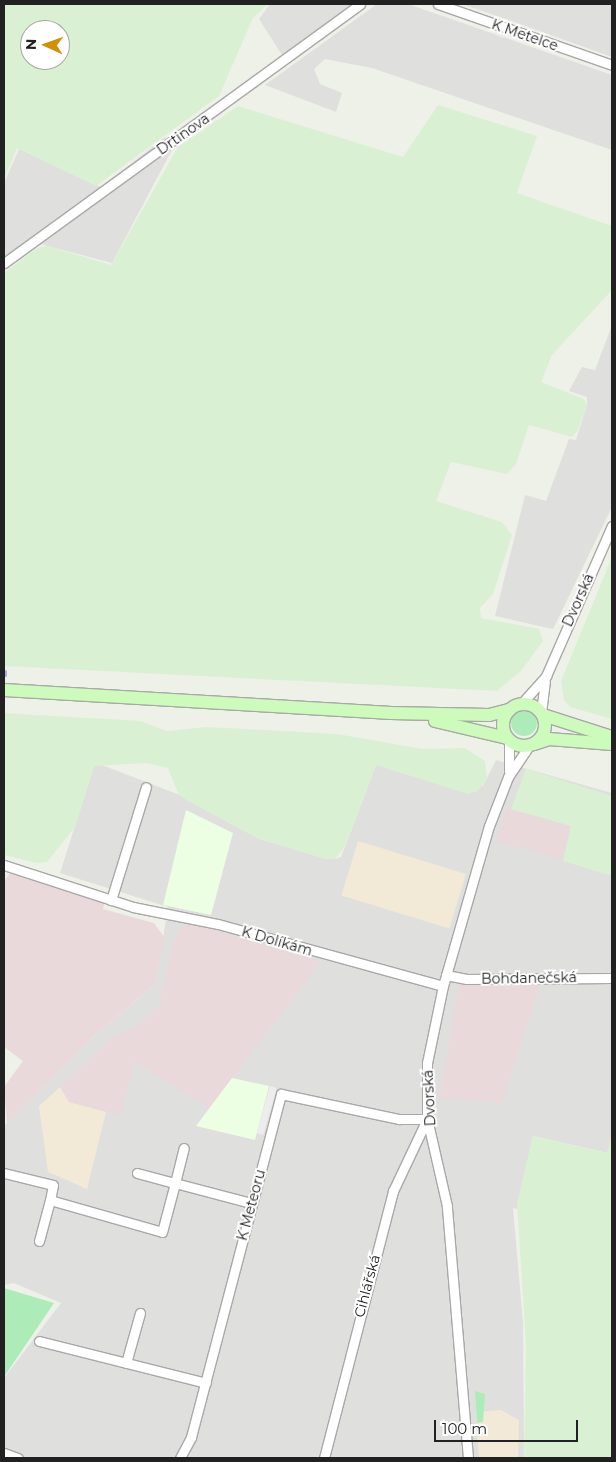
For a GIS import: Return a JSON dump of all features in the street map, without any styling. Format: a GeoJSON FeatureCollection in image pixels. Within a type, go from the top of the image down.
{"type":"FeatureCollection","features":[{"type":"Feature","properties":{"kind":"main road"},"geometry":{"type":"LineString","coordinates":[[4,690],[391,713],[489,715],[509,710]]}},
{"type":"Feature","properties":{"kind":"main road","name":"Dvorská"},"geometry":{"type":"LineString","coordinates":[[508,739],[502,726],[509,710],[521,704]]}},
{"type":"Feature","properties":{"kind":"main road"},"geometry":{"type":"LineString","coordinates":[[521,704],[542,714],[612,737]]}},
{"type":"Feature","properties":{"kind":"main road"},"geometry":{"type":"LineString","coordinates":[[391,713],[483,729],[508,739],[532,745],[549,740],[612,744]]}},
{"type":"Feature","properties":{"kind":"main road","name":"Dvorská"},"geometry":{"type":"LineString","coordinates":[[532,745],[545,728],[542,714]]}},
{"type":"Feature","properties":{"kind":"street","name":"Drtinova"},"geometry":{"type":"LineString","coordinates":[[4,263],[360,4]]}},
{"type":"Feature","properties":{"kind":"street","name":"K Metelce"},"geometry":{"type":"LineString","coordinates":[[438,4],[612,65]]}},
{"type":"Feature","properties":{"kind":"street","name":"Dvorská"},"geometry":{"type":"LineString","coordinates":[[542,714],[546,676],[612,526]]}},
{"type":"Feature","properties":{"kind":"street","name":"Dvorská"},"geometry":{"type":"LineString","coordinates":[[521,704],[546,676]]}},
{"type":"Feature","properties":{"kind":"street","name":"Dvorská"},"geometry":{"type":"LineString","coordinates":[[468,1458],[447,1206],[428,1119],[428,1048],[446,975],[508,777],[508,739]]}},
{"type":"Feature","properties":{"kind":"street","name":"Dvorská"},"geometry":{"type":"LineString","coordinates":[[508,777],[532,745]]}},
{"type":"Feature","properties":{"kind":"street"},"geometry":{"type":"LineString","coordinates":[[110,900],[146,787]]}},
{"type":"Feature","properties":{"kind":"street","name":"K Dolíkám"},"geometry":{"type":"LineString","coordinates":[[4,865],[110,900],[443,986]]}},
{"type":"Feature","properties":{"kind":"street","name":"Bohdanečská"},"geometry":{"type":"LineString","coordinates":[[446,975],[467,979],[612,978]]}},
{"type":"Feature","properties":{"kind":"street","name":"K Meteoru"},"geometry":{"type":"LineString","coordinates":[[180,1458],[192,1438],[251,1202],[281,1094],[399,1119],[428,1119]]}},
{"type":"Feature","properties":{"kind":"street","name":"Cihlářská"},"geometry":{"type":"LineString","coordinates":[[324,1458],[394,1192],[428,1119]]}},
{"type":"Feature","properties":{"kind":"street"},"geometry":{"type":"LineString","coordinates":[[50,1200],[162,1232],[184,1148]]}},
{"type":"Feature","properties":{"kind":"street"},"geometry":{"type":"LineString","coordinates":[[4,1173],[54,1185],[39,1241]]}},
{"type":"Feature","properties":{"kind":"street"},"geometry":{"type":"LineString","coordinates":[[137,1173],[251,1202]]}},
{"type":"Feature","properties":{"kind":"street"},"geometry":{"type":"LineString","coordinates":[[126,1363],[140,1313]]}},
{"type":"Feature","properties":{"kind":"street"},"geometry":{"type":"LineString","coordinates":[[39,1341],[206,1383]]}},
{"type":"Feature","properties":{"kind":"street"},"geometry":{"type":"LineString","coordinates":[[4,1454],[18,1458]]}},
{"type":"Feature","properties":{"kind":"shaded area"},"geometry":{"type":"Polygon","coordinates":[[[4,4],[268,4],[253,18],[219,96],[96,186],[17,148],[4,179],[4,4]]]}},
{"type":"Feature","properties":{"kind":"shaded area"},"geometry":{"type":"Polygon","coordinates":[[[270,4],[353,4],[282,55],[259,19],[270,4]]]}},
{"type":"Feature","properties":{"kind":"shaded area"},"geometry":{"type":"Polygon","coordinates":[[[377,4],[408,4],[612,75],[612,150],[372,68],[325,59],[314,69],[320,84],[342,93],[336,112],[265,85],[377,4]]]}},
{"type":"Feature","properties":{"kind":"shaded area"},"geometry":{"type":"Polygon","coordinates":[[[462,4],[612,4],[612,57],[509,20],[462,4]]]}},
{"type":"Feature","properties":{"kind":"shaded area"},"geometry":{"type":"Polygon","coordinates":[[[438,105],[537,136],[517,193],[612,226],[612,290],[552,355],[541,382],[584,399],[587,405],[578,430],[572,437],[529,425],[516,464],[507,474],[451,462],[436,501],[502,522],[512,535],[493,594],[480,608],[481,618],[539,629],[543,641],[521,671],[497,691],[4,666],[4,273],[37,248],[47,246],[111,265],[178,147],[238,106],[403,157],[438,105]]]}},
{"type":"Feature","properties":{"kind":"shaded area"},"geometry":{"type":"Polygon","coordinates":[[[165,137],[172,150],[112,263],[40,244],[4,270],[4,183],[19,149],[101,187],[165,137]]]}},
{"type":"Feature","properties":{"kind":"shaded area"},"geometry":{"type":"Polygon","coordinates":[[[612,325],[612,507],[553,629],[495,616],[525,495],[546,501],[569,439],[576,440],[587,405],[587,397],[569,391],[582,367],[595,370],[612,325]]]}},
{"type":"Feature","properties":{"kind":"shaded area"},"geometry":{"type":"Polygon","coordinates":[[[612,557],[612,719],[570,707],[564,700],[561,681],[612,557]]]}},
{"type":"Feature","properties":{"kind":"shaded area"},"geometry":{"type":"Polygon","coordinates":[[[4,713],[140,721],[167,731],[206,727],[337,734],[423,749],[465,748],[485,761],[487,779],[478,791],[468,794],[376,765],[344,848],[335,859],[325,859],[259,839],[186,800],[178,793],[168,768],[146,763],[94,766],[75,827],[47,862],[36,863],[4,855],[4,713]]]}},
{"type":"Feature","properties":{"kind":"shaded area"},"geometry":{"type":"Polygon","coordinates":[[[496,760],[612,793],[612,1134],[608,1153],[533,1136],[518,1209],[513,1208],[523,1323],[524,1458],[4,1458],[4,1378],[61,1303],[14,1283],[4,1285],[4,1126],[96,1034],[156,983],[168,907],[60,873],[94,766],[102,765],[180,795],[259,839],[335,859],[341,857],[376,765],[483,786],[496,760]]]}},
{"type":"Feature","properties":{"kind":"shaded area"},"geometry":{"type":"Polygon","coordinates":[[[526,769],[612,796],[612,876],[563,861],[571,826],[511,809],[526,769]]]}},
{"type":"Feature","properties":{"kind":"shaded area"},"geometry":{"type":"Polygon","coordinates":[[[506,808],[571,825],[562,859],[497,842],[506,808]]]}},
{"type":"Feature","properties":{"kind":"shaded area"},"geometry":{"type":"Polygon","coordinates":[[[186,810],[233,833],[211,915],[163,905],[186,810]]]}},
{"type":"Feature","properties":{"kind":"shaded area"},"geometry":{"type":"Polygon","coordinates":[[[358,841],[466,874],[449,929],[341,896],[358,841]]]}},
{"type":"Feature","properties":{"kind":"shaded area"},"geometry":{"type":"Polygon","coordinates":[[[12,871],[105,900],[103,909],[154,923],[164,937],[156,983],[96,1034],[7,1124],[4,1087],[23,1061],[4,1047],[4,881],[12,871]]]}},
{"type":"Feature","properties":{"kind":"shaded area"},"geometry":{"type":"Polygon","coordinates":[[[192,923],[321,962],[209,1108],[134,1061],[121,1115],[69,1102],[60,1087],[112,1038],[136,1027],[159,1006],[173,944],[181,928],[192,923]]]}},
{"type":"Feature","properties":{"kind":"shaded area"},"geometry":{"type":"Polygon","coordinates":[[[488,981],[540,984],[502,1103],[440,1098],[459,984],[488,981]]]}},
{"type":"Feature","properties":{"kind":"shaded area"},"geometry":{"type":"Polygon","coordinates":[[[232,1078],[269,1086],[255,1140],[196,1126],[232,1078]]]}},
{"type":"Feature","properties":{"kind":"shaded area"},"geometry":{"type":"Polygon","coordinates":[[[270,1086],[277,1088],[263,1135],[256,1133],[270,1086]]]}},
{"type":"Feature","properties":{"kind":"shaded area"},"geometry":{"type":"Polygon","coordinates":[[[60,1087],[69,1102],[106,1112],[87,1189],[48,1172],[39,1106],[60,1087]]]}},
{"type":"Feature","properties":{"kind":"shaded area"},"geometry":{"type":"Polygon","coordinates":[[[612,1134],[612,1458],[524,1458],[526,1344],[517,1203],[533,1136],[607,1153],[612,1134]]]}},
{"type":"Feature","properties":{"kind":"shaded area"},"geometry":{"type":"Polygon","coordinates":[[[501,1410],[519,1420],[518,1458],[479,1458],[476,1412],[501,1410]]]}},
{"type":"Feature","properties":{"kind":"green space"},"geometry":{"type":"Polygon","coordinates":[[[524,710],[533,714],[537,723],[533,732],[524,736],[515,732],[511,723],[515,714],[524,710]]]}},
{"type":"Feature","properties":{"kind":"green space"},"geometry":{"type":"Polygon","coordinates":[[[4,1288],[54,1303],[4,1377],[4,1288]]]}},
{"type":"Feature","properties":{"kind":"green space"},"geometry":{"type":"Polygon","coordinates":[[[475,1391],[485,1394],[483,1422],[477,1423],[475,1391]]]}}]}
